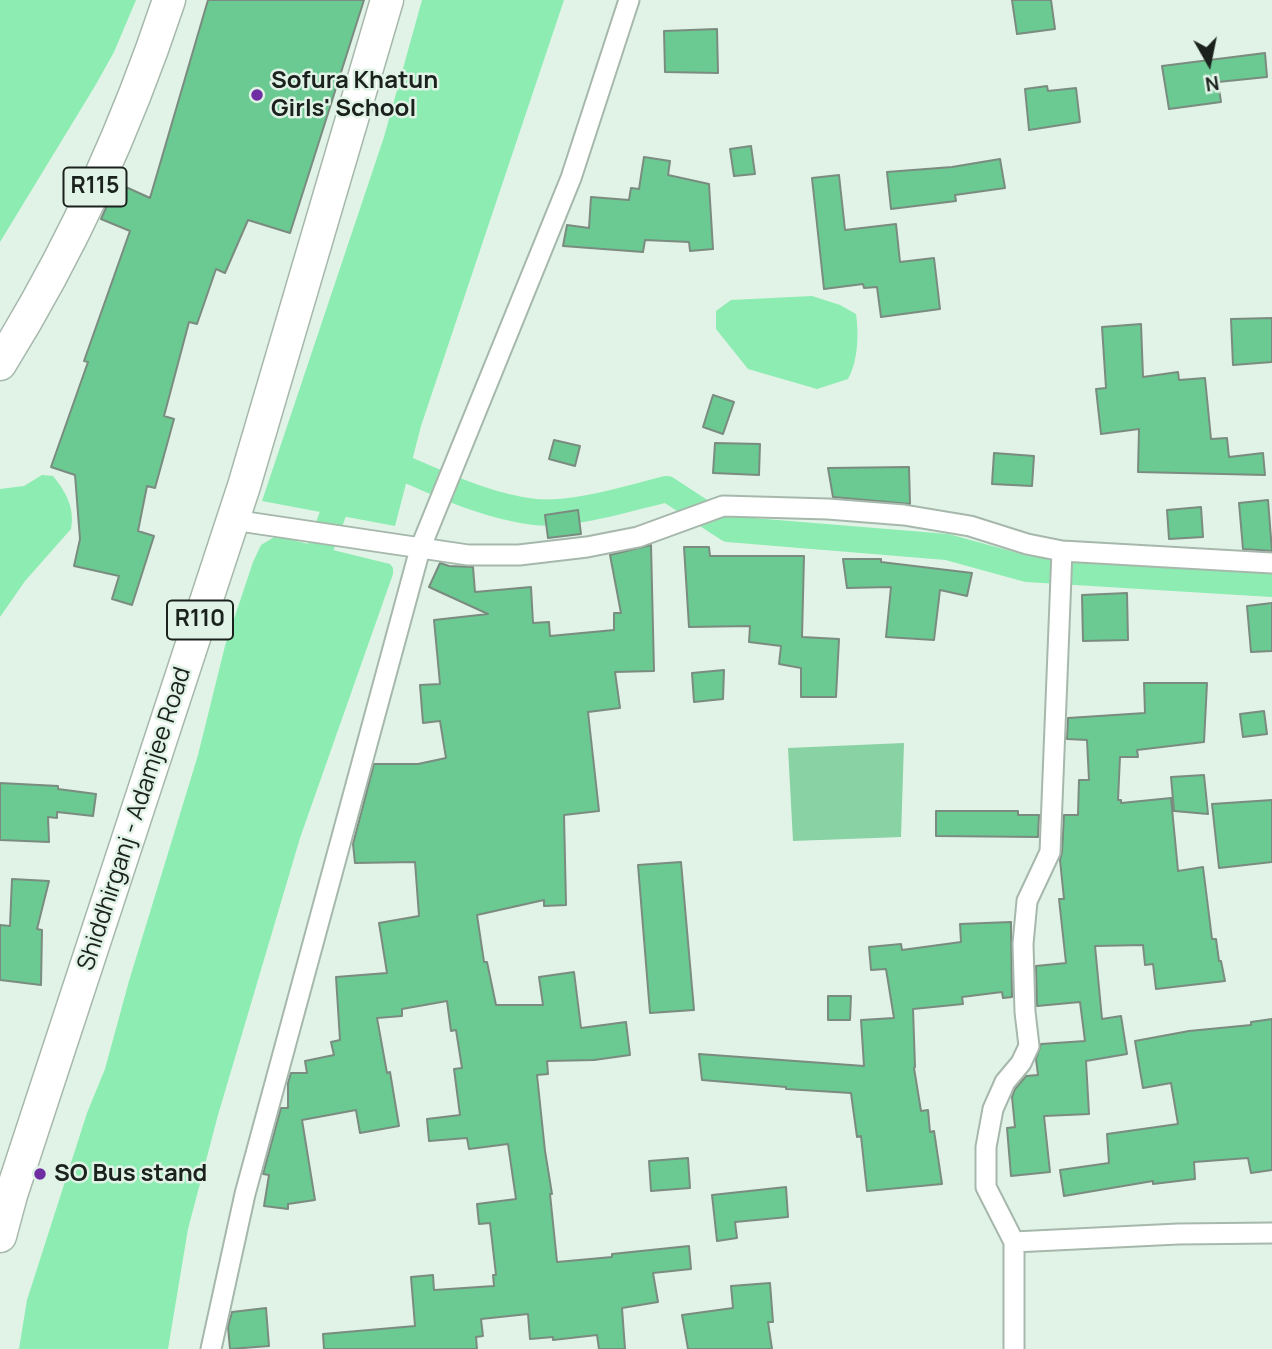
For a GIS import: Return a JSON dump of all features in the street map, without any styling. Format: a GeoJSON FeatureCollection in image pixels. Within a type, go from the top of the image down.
{"type":"FeatureCollection","features":[{"type":"Feature","properties":{"kind":"main road","name":"R115"},"geometry":{"type":"LineString","coordinates":[[0,364],[57,267],[92,195],[155,43],[169,0]]}},
{"type":"Feature","properties":{"kind":"main road","name":"Shiddhirganj - Adamjee Road"},"geometry":{"type":"LineString","coordinates":[[0,1236],[11,1195],[233,520],[387,0]]}},
{"type":"Feature","properties":{"kind":"street"},"geometry":{"type":"LineString","coordinates":[[211,1349],[245,1194],[421,549],[571,178],[629,0]]}},
{"type":"Feature","properties":{"kind":"street"},"geometry":{"type":"LineString","coordinates":[[233,520],[468,555],[519,555],[587,547],[638,537],[723,506],[828,509],[904,515],[970,526],[1027,544],[1062,551],[1272,563]]}},
{"type":"Feature","properties":{"kind":"street"},"geometry":{"type":"LineString","coordinates":[[1014,1349],[1014,1242],[986,1187],[986,1147],[993,1109],[1005,1082],[1021,1063],[1029,1046],[1023,944],[1027,901],[1050,852],[1062,551]]}},
{"type":"Feature","properties":{"kind":"street"},"geometry":{"type":"LineString","coordinates":[[1014,1242],[1178,1234],[1272,1233]]}},
{"type":"Feature","properties":{"kind":"shaded area"},"geometry":{"type":"Polygon","coordinates":[[[0,0],[136,0],[114,52],[95,86],[0,242],[0,0]]]}},
{"type":"Feature","properties":{"kind":"shaded area"},"geometry":{"type":"Polygon","coordinates":[[[422,0],[564,0],[421,426],[395,526],[262,501],[384,137],[422,0]]]}},
{"type":"Feature","properties":{"kind":"shaded area"},"geometry":{"type":"Polygon","coordinates":[[[812,296],[840,305],[856,314],[857,348],[848,379],[817,389],[748,369],[716,329],[716,311],[731,300],[812,296]]]}},
{"type":"Feature","properties":{"kind":"shaded area"},"geometry":{"type":"Polygon","coordinates":[[[42,475],[53,476],[65,494],[72,514],[71,529],[25,581],[0,617],[0,489],[24,486],[42,475]]]}},
{"type":"Feature","properties":{"kind":"shaded area"},"geometry":{"type":"Polygon","coordinates":[[[276,536],[390,564],[393,574],[300,838],[218,1115],[188,1229],[168,1349],[19,1349],[27,1300],[87,1113],[105,1069],[198,755],[225,646],[253,562],[261,545],[276,536]]]}},
{"type":"Feature","properties":{"kind":"shaded area"},"geometry":{"type":"Polygon","coordinates":[[[904,743],[901,837],[793,841],[788,748],[904,743]]]}},
{"type":"Feature","properties":{"kind":"building"},"geometry":{"type":"Polygon","coordinates":[[[208,0],[364,0],[290,233],[248,220],[225,273],[216,269],[197,324],[189,322],[164,416],[174,419],[155,488],[147,486],[138,531],[154,536],[132,605],[112,599],[119,576],[74,566],[80,539],[75,475],[51,467],[88,362],[84,361],[130,231],[101,219],[117,183],[150,198],[208,0]]]}},
{"type":"Feature","properties":{"kind":"building"},"geometry":{"type":"Polygon","coordinates":[[[1012,0],[1051,0],[1055,29],[1017,34],[1012,0]]]}},
{"type":"Feature","properties":{"kind":"building"},"geometry":{"type":"Polygon","coordinates":[[[717,29],[718,73],[665,72],[664,31],[717,29]]]}},
{"type":"Feature","properties":{"kind":"building"},"geometry":{"type":"Polygon","coordinates":[[[1265,53],[1267,77],[1218,82],[1221,102],[1169,109],[1162,66],[1265,53]]]}},
{"type":"Feature","properties":{"kind":"building"},"geometry":{"type":"Polygon","coordinates":[[[1047,86],[1048,91],[1076,88],[1080,122],[1029,130],[1025,89],[1047,86]]]}},
{"type":"Feature","properties":{"kind":"building"},"geometry":{"type":"Polygon","coordinates":[[[751,146],[755,174],[734,176],[730,149],[751,146]]]}},
{"type":"Feature","properties":{"kind":"building"},"geometry":{"type":"Polygon","coordinates":[[[644,157],[670,161],[668,175],[709,184],[713,249],[690,251],[689,242],[645,240],[643,252],[563,246],[567,225],[589,228],[591,197],[629,200],[631,188],[639,189],[644,157]]]}},
{"type":"Feature","properties":{"kind":"building"},"geometry":{"type":"Polygon","coordinates":[[[1000,159],[1005,188],[955,195],[956,201],[891,209],[887,172],[952,167],[1000,159]]]}},
{"type":"Feature","properties":{"kind":"building"},"geometry":{"type":"Polygon","coordinates":[[[839,175],[845,230],[896,224],[900,262],[934,258],[940,309],[881,317],[877,287],[864,288],[863,284],[824,289],[812,178],[839,175]]]}},
{"type":"Feature","properties":{"kind":"building"},"geometry":{"type":"Polygon","coordinates":[[[1272,318],[1272,362],[1233,365],[1231,319],[1272,318]]]}},
{"type":"Feature","properties":{"kind":"building"},"geometry":{"type":"Polygon","coordinates":[[[1141,324],[1143,377],[1178,372],[1179,380],[1205,378],[1211,439],[1227,438],[1229,457],[1263,453],[1265,475],[1138,472],[1139,429],[1101,434],[1096,389],[1106,388],[1102,327],[1141,324]]]}},
{"type":"Feature","properties":{"kind":"building"},"geometry":{"type":"Polygon","coordinates":[[[713,395],[734,402],[723,434],[703,427],[713,395]]]}},
{"type":"Feature","properties":{"kind":"building"},"geometry":{"type":"Polygon","coordinates":[[[554,440],[580,446],[575,466],[549,459],[554,440]]]}},
{"type":"Feature","properties":{"kind":"building"},"geometry":{"type":"Polygon","coordinates":[[[715,443],[760,444],[759,475],[713,473],[715,443]]]}},
{"type":"Feature","properties":{"kind":"building"},"geometry":{"type":"Polygon","coordinates":[[[994,453],[1034,456],[1032,486],[992,484],[994,453]]]}},
{"type":"Feature","properties":{"kind":"building"},"geometry":{"type":"Polygon","coordinates":[[[909,467],[910,504],[833,497],[828,468],[909,467]]]}},
{"type":"Feature","properties":{"kind":"building"},"geometry":{"type":"Polygon","coordinates":[[[1268,500],[1272,551],[1243,549],[1239,503],[1268,500]]]}},
{"type":"Feature","properties":{"kind":"building"},"geometry":{"type":"Polygon","coordinates":[[[1201,507],[1203,537],[1169,539],[1167,510],[1201,507]]]}},
{"type":"Feature","properties":{"kind":"building"},"geometry":{"type":"Polygon","coordinates":[[[578,510],[581,534],[548,538],[545,515],[578,510]]]}},
{"type":"Feature","properties":{"kind":"building"},"geometry":{"type":"Polygon","coordinates":[[[651,545],[654,671],[615,672],[620,708],[588,712],[599,811],[564,815],[566,905],[544,906],[544,900],[477,915],[484,962],[487,962],[496,1005],[543,1005],[539,977],[574,972],[581,1028],[626,1022],[630,1055],[594,1060],[547,1061],[548,1074],[537,1075],[552,1194],[557,1262],[689,1246],[691,1269],[653,1273],[658,1302],[622,1308],[625,1349],[599,1349],[597,1335],[553,1340],[553,1337],[530,1339],[528,1314],[481,1319],[483,1336],[476,1337],[477,1349],[324,1349],[323,1334],[415,1326],[411,1277],[433,1275],[434,1290],[494,1286],[493,1275],[496,1275],[490,1223],[479,1224],[477,1204],[516,1199],[508,1144],[469,1149],[467,1138],[429,1141],[427,1119],[460,1115],[454,1069],[462,1068],[456,1030],[451,1031],[447,1001],[402,1009],[402,1016],[377,1018],[399,1126],[360,1133],[356,1110],[302,1120],[315,1200],[288,1204],[288,1209],[264,1206],[269,1175],[263,1174],[281,1108],[288,1108],[288,1083],[291,1073],[307,1073],[305,1061],[334,1055],[331,1042],[340,1040],[336,977],[387,973],[379,923],[419,916],[415,862],[355,863],[353,844],[374,764],[418,764],[446,758],[440,721],[423,723],[420,685],[440,684],[434,620],[488,614],[429,587],[440,563],[473,567],[475,592],[531,587],[533,623],[549,622],[550,636],[614,630],[614,613],[621,613],[610,555],[651,545]]]}},
{"type":"Feature","properties":{"kind":"building"},"geometry":{"type":"Polygon","coordinates":[[[684,547],[709,547],[710,556],[804,556],[802,637],[839,639],[836,697],[801,697],[801,668],[779,664],[781,646],[749,642],[750,626],[689,627],[684,547]]]}},
{"type":"Feature","properties":{"kind":"building"},"geometry":{"type":"Polygon","coordinates":[[[843,559],[881,559],[881,562],[972,573],[967,596],[940,590],[934,640],[886,637],[891,587],[847,588],[843,559]]]}},
{"type":"Feature","properties":{"kind":"building"},"geometry":{"type":"Polygon","coordinates":[[[1127,593],[1128,640],[1083,641],[1082,595],[1127,593]]]}},
{"type":"Feature","properties":{"kind":"building"},"geometry":{"type":"Polygon","coordinates":[[[1272,603],[1272,651],[1251,652],[1247,606],[1272,603]]]}},
{"type":"Feature","properties":{"kind":"building"},"geometry":{"type":"Polygon","coordinates":[[[724,670],[723,699],[694,702],[692,673],[724,670]]]}},
{"type":"Feature","properties":{"kind":"building"},"geometry":{"type":"Polygon","coordinates":[[[1144,683],[1207,683],[1204,742],[1137,750],[1138,757],[1120,757],[1118,800],[1121,800],[1121,803],[1171,798],[1178,871],[1203,867],[1212,939],[1216,939],[1225,981],[1156,989],[1153,964],[1145,965],[1143,945],[1095,946],[1102,1019],[1121,1016],[1127,1054],[1086,1061],[1089,1114],[1044,1116],[1050,1172],[1011,1176],[1007,1128],[1015,1127],[1012,1097],[1015,1089],[1026,1076],[1038,1075],[1036,1059],[1041,1044],[1085,1041],[1080,1002],[1037,1006],[1036,966],[1066,963],[1059,899],[1064,899],[1060,860],[1064,815],[1078,815],[1079,780],[1089,780],[1087,740],[1067,739],[1068,718],[1145,713],[1144,683]]]}},
{"type":"Feature","properties":{"kind":"building"},"geometry":{"type":"Polygon","coordinates":[[[1264,711],[1267,734],[1243,737],[1240,714],[1264,711]]]}},
{"type":"Feature","properties":{"kind":"building"},"geometry":{"type":"Polygon","coordinates":[[[1204,775],[1208,814],[1174,811],[1171,777],[1204,775]]]}},
{"type":"Feature","properties":{"kind":"building"},"geometry":{"type":"Polygon","coordinates":[[[0,783],[58,786],[58,789],[96,794],[93,816],[57,812],[57,818],[48,817],[49,842],[0,840],[0,783]]]}},
{"type":"Feature","properties":{"kind":"building"},"geometry":{"type":"Polygon","coordinates":[[[1272,800],[1272,862],[1219,868],[1212,804],[1272,800]]]}},
{"type":"Feature","properties":{"kind":"building"},"geometry":{"type":"Polygon","coordinates":[[[936,811],[1018,811],[1018,815],[1039,815],[1038,837],[936,836],[936,811]]]}},
{"type":"Feature","properties":{"kind":"building"},"geometry":{"type":"Polygon","coordinates":[[[681,862],[694,1010],[650,1013],[638,865],[681,862]]]}},
{"type":"Feature","properties":{"kind":"building"},"geometry":{"type":"Polygon","coordinates":[[[12,879],[49,881],[37,929],[42,930],[41,985],[0,980],[0,925],[10,926],[12,879]]]}},
{"type":"Feature","properties":{"kind":"building"},"geometry":{"type":"Polygon","coordinates":[[[1011,922],[1012,997],[1003,998],[1002,992],[962,997],[963,1004],[913,1009],[914,1068],[921,1111],[928,1110],[930,1132],[934,1131],[942,1184],[867,1191],[861,1136],[857,1137],[851,1093],[702,1080],[699,1054],[864,1066],[861,1020],[894,1018],[886,969],[871,970],[869,947],[901,944],[902,950],[961,942],[960,924],[1011,922]]]}},
{"type":"Feature","properties":{"kind":"building"},"geometry":{"type":"Polygon","coordinates":[[[828,996],[851,996],[850,1020],[828,1020],[828,996]]]}},
{"type":"Feature","properties":{"kind":"building"},"geometry":{"type":"Polygon","coordinates":[[[1272,1019],[1272,1170],[1251,1173],[1248,1158],[1194,1162],[1195,1179],[1153,1184],[1153,1181],[1064,1196],[1060,1170],[1109,1163],[1107,1134],[1178,1124],[1171,1083],[1143,1088],[1135,1041],[1189,1031],[1251,1025],[1251,1022],[1272,1019]]]}},
{"type":"Feature","properties":{"kind":"building"},"geometry":{"type":"Polygon","coordinates":[[[688,1158],[690,1188],[651,1191],[649,1161],[688,1158]]]}},
{"type":"Feature","properties":{"kind":"building"},"geometry":{"type":"Polygon","coordinates":[[[786,1187],[788,1217],[735,1222],[737,1238],[717,1241],[712,1195],[786,1187]]]}},
{"type":"Feature","properties":{"kind":"building"},"geometry":{"type":"Polygon","coordinates":[[[770,1283],[773,1322],[768,1322],[772,1349],[688,1349],[682,1315],[733,1308],[731,1286],[770,1283]]]}},
{"type":"Feature","properties":{"kind":"building"},"geometry":{"type":"Polygon","coordinates":[[[266,1308],[269,1346],[230,1349],[228,1327],[232,1312],[266,1308]]]}},
{"type":"Feature","properties":{"kind":"waterway"},"geometry":{"type":"LineString","coordinates":[[377,457],[494,504],[535,512],[583,509],[667,489],[728,529],[947,547],[1027,569],[1272,584]]}},
{"type":"Feature","properties":{"kind":"waterway"},"geometry":{"type":"LineString","coordinates":[[309,579],[345,481]]}},
{"type":"Feature","properties":{"kind":"place","name":"Sofura Khatun Girls' School"},"geometry":{"type":"Point","coordinates":[257,95]}},
{"type":"Feature","properties":{"kind":"place","name":"SO Bus stand"},"geometry":{"type":"Point","coordinates":[40,1174]}}]}
